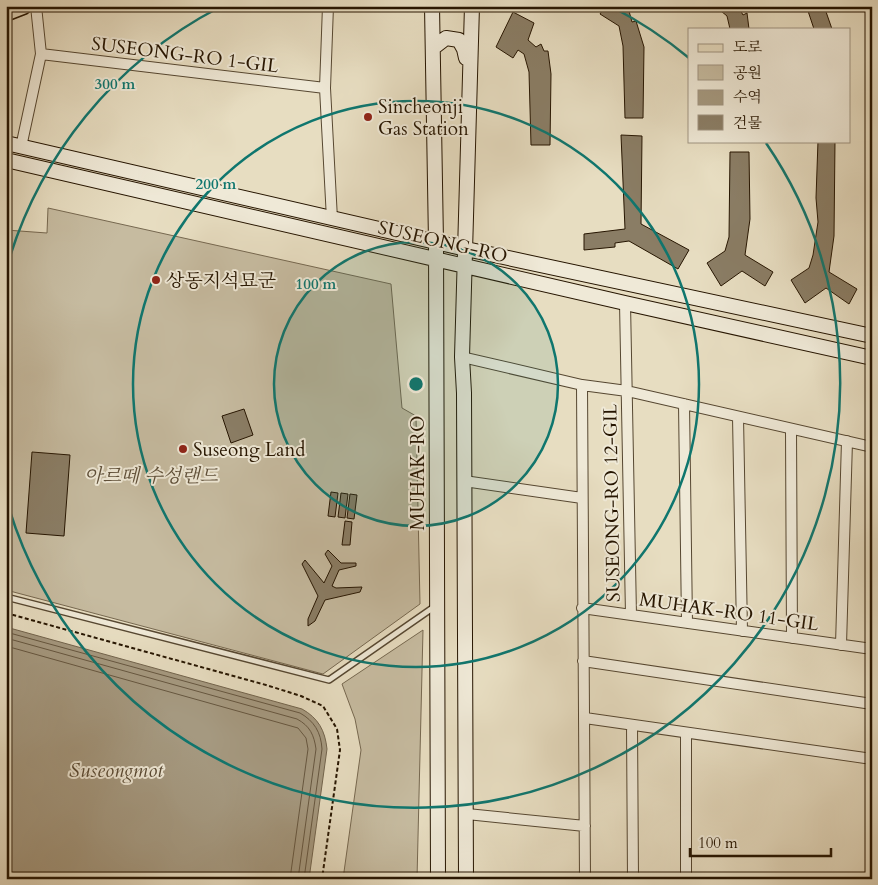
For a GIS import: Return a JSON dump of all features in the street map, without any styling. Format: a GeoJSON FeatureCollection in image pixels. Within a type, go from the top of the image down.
{"type":"FeatureCollection","features":[{"type":"Feature","properties":{"kind":"main road"},"geometry":{"type":"LineString","coordinates":[[6,13],[24,6]]}},
{"type":"Feature","properties":{"kind":"main road","name":"MUHAK-RO"},"geometry":{"type":"LineString","coordinates":[[432,6],[436,242],[438,879]]}},
{"type":"Feature","properties":{"kind":"main road"},"geometry":{"type":"LineString","coordinates":[[466,879],[462,356],[466,249],[468,69],[472,6]]}},
{"type":"Feature","properties":{"kind":"main road"},"geometry":{"type":"LineString","coordinates":[[433,48],[446,38],[459,40],[464,49],[468,69]]}},
{"type":"Feature","properties":{"kind":"main road","name":"SUSEONG-RO"},"geometry":{"type":"LineString","coordinates":[[6,143],[466,249],[872,336]]}},
{"type":"Feature","properties":{"kind":"main road","name":"SUSEONG-RO"},"geometry":{"type":"LineString","coordinates":[[6,160],[872,358]]}},
{"type":"Feature","properties":{"kind":"street"},"geometry":{"type":"LineString","coordinates":[[21,146],[41,54],[36,6]]}},
{"type":"Feature","properties":{"kind":"street"},"geometry":{"type":"LineString","coordinates":[[328,6],[325,88],[332,219]]}},
{"type":"Feature","properties":{"kind":"street","name":"SUSEONG-RO 1-GIL"},"geometry":{"type":"LineString","coordinates":[[41,54],[325,88]]}},
{"type":"Feature","properties":{"kind":"street","name":"SUSEONG-RO 12-GIL"},"geometry":{"type":"LineString","coordinates":[[625,303],[631,615]]}},
{"type":"Feature","properties":{"kind":"street"},"geometry":{"type":"LineString","coordinates":[[462,356],[582,385],[626,391]]}},
{"type":"Feature","properties":{"kind":"street"},"geometry":{"type":"LineString","coordinates":[[582,385],[582,608],[585,718],[584,879]]}},
{"type":"Feature","properties":{"kind":"street","name":"SUSEONG-RO 12-GIL"},"geometry":{"type":"LineString","coordinates":[[626,391],[872,448]]}},
{"type":"Feature","properties":{"kind":"street"},"geometry":{"type":"LineString","coordinates":[[684,404],[687,623]]}},
{"type":"Feature","properties":{"kind":"street"},"geometry":{"type":"LineString","coordinates":[[738,416],[742,631]]}},
{"type":"Feature","properties":{"kind":"street"},"geometry":{"type":"LineString","coordinates":[[791,429],[792,638]]}},
{"type":"Feature","properties":{"kind":"street"},"geometry":{"type":"LineString","coordinates":[[841,645],[847,441]]}},
{"type":"Feature","properties":{"kind":"street"},"geometry":{"type":"LineString","coordinates":[[464,481],[582,498]]}},
{"type":"Feature","properties":{"kind":"street","name":"MUHAK-RO 11-GIL"},"geometry":{"type":"LineString","coordinates":[[582,608],[872,649]]}},
{"type":"Feature","properties":{"kind":"street"},"geometry":{"type":"LineString","coordinates":[[583,662],[872,704]]}},
{"type":"Feature","properties":{"kind":"street"},"geometry":{"type":"LineString","coordinates":[[585,718],[872,758]]}},
{"type":"Feature","properties":{"kind":"street"},"geometry":{"type":"LineString","coordinates":[[632,725],[633,879]]}},
{"type":"Feature","properties":{"kind":"street"},"geometry":{"type":"LineString","coordinates":[[686,733],[686,879]]}},
{"type":"Feature","properties":{"kind":"street"},"geometry":{"type":"LineString","coordinates":[[467,814],[584,826]]}},
{"type":"Feature","properties":{"kind":"lane"},"geometry":{"type":"LineString","coordinates":[[6,597],[329,680],[436,606]]}},
{"type":"Feature","properties":{"kind":"path"},"geometry":{"type":"LineString","coordinates":[[6,613],[266,685],[301,696],[323,706],[337,728],[340,750],[322,879]]}},
{"type":"Feature","properties":{"kind":"green space","name":"아르떼 수성랜드"},"geometry":{"type":"Polygon","coordinates":[[[48,208],[391,284],[402,408],[416,416],[420,604],[323,674],[6,590],[6,230],[47,233],[48,208]]]}},
{"type":"Feature","properties":{"kind":"green space"},"geometry":{"type":"Polygon","coordinates":[[[423,630],[417,879],[343,879],[361,750],[355,719],[342,684],[423,630]]]}},
{"type":"Feature","properties":{"kind":"water","name":"Suseongmot"},"geometry":{"type":"Polygon","coordinates":[[[6,627],[302,709],[312,716],[320,725],[327,749],[309,879],[6,879],[6,627]]]}},
{"type":"Feature","properties":{"kind":"building"},"geometry":{"type":"Polygon","coordinates":[[[605,6],[632,6],[629,11],[632,22],[636,21],[644,47],[643,118],[625,118],[623,46],[619,26],[600,14],[605,6]]]}},
{"type":"Feature","properties":{"kind":"building"},"geometry":{"type":"Polygon","coordinates":[[[715,6],[738,6],[743,15],[747,13],[749,28],[730,28],[727,16],[715,6]]]}},
{"type":"Feature","properties":{"kind":"building"},"geometry":{"type":"Polygon","coordinates":[[[800,6],[824,6],[832,28],[814,28],[808,11],[800,6]]]}},
{"type":"Feature","properties":{"kind":"building"},"geometry":{"type":"Polygon","coordinates":[[[513,12],[534,23],[528,40],[536,47],[541,44],[544,51],[548,51],[551,74],[550,145],[531,145],[529,72],[524,54],[518,50],[513,58],[496,47],[513,12]]]}},
{"type":"Feature","properties":{"kind":"building"},"geometry":{"type":"Polygon","coordinates":[[[621,135],[642,136],[641,224],[689,250],[678,269],[629,241],[615,243],[615,247],[584,250],[584,234],[625,229],[621,135]]]}},
{"type":"Feature","properties":{"kind":"building"},"geometry":{"type":"Polygon","coordinates":[[[818,142],[835,142],[834,236],[829,272],[857,289],[849,304],[826,288],[805,303],[791,280],[809,268],[813,255],[818,222],[816,198],[818,142]]]}},
{"type":"Feature","properties":{"kind":"building"},"geometry":{"type":"Polygon","coordinates":[[[730,152],[749,152],[750,219],[745,255],[773,272],[765,286],[742,271],[721,286],[707,263],[725,251],[729,237],[730,152]]]}},
{"type":"Feature","properties":{"kind":"building"},"geometry":{"type":"Polygon","coordinates":[[[244,409],[253,435],[231,443],[222,416],[244,409]]]}},
{"type":"Feature","properties":{"kind":"building"},"geometry":{"type":"Polygon","coordinates":[[[32,452],[70,455],[64,536],[26,533],[32,452]]]}},
{"type":"Feature","properties":{"kind":"building"},"geometry":{"type":"Polygon","coordinates":[[[331,492],[338,493],[335,517],[328,516],[331,492]]]}},
{"type":"Feature","properties":{"kind":"building"},"geometry":{"type":"Polygon","coordinates":[[[341,493],[348,494],[345,518],[338,517],[341,493]]]}},
{"type":"Feature","properties":{"kind":"building"},"geometry":{"type":"Polygon","coordinates":[[[350,494],[357,495],[354,519],[347,518],[350,494]]]}},
{"type":"Feature","properties":{"kind":"building"},"geometry":{"type":"Polygon","coordinates":[[[345,521],[352,522],[350,545],[342,545],[345,521]]]}},
{"type":"Feature","properties":{"kind":"building"},"geometry":{"type":"Polygon","coordinates":[[[328,550],[341,563],[356,563],[356,566],[339,570],[332,586],[336,588],[362,587],[360,592],[325,600],[315,621],[308,626],[308,619],[318,596],[302,564],[305,560],[324,583],[332,566],[325,554],[328,550]]]}},
{"type":"Feature","properties":{"kind":"place","name":"Sincheonji Gas Station"},"geometry":{"type":"Point","coordinates":[368,117]}},
{"type":"Feature","properties":{"kind":"place","name":"상동지석묘군"},"geometry":{"type":"Point","coordinates":[156,280]}},
{"type":"Feature","properties":{"kind":"place","name":"Suseong Land"},"geometry":{"type":"Point","coordinates":[183,449]}}]}
